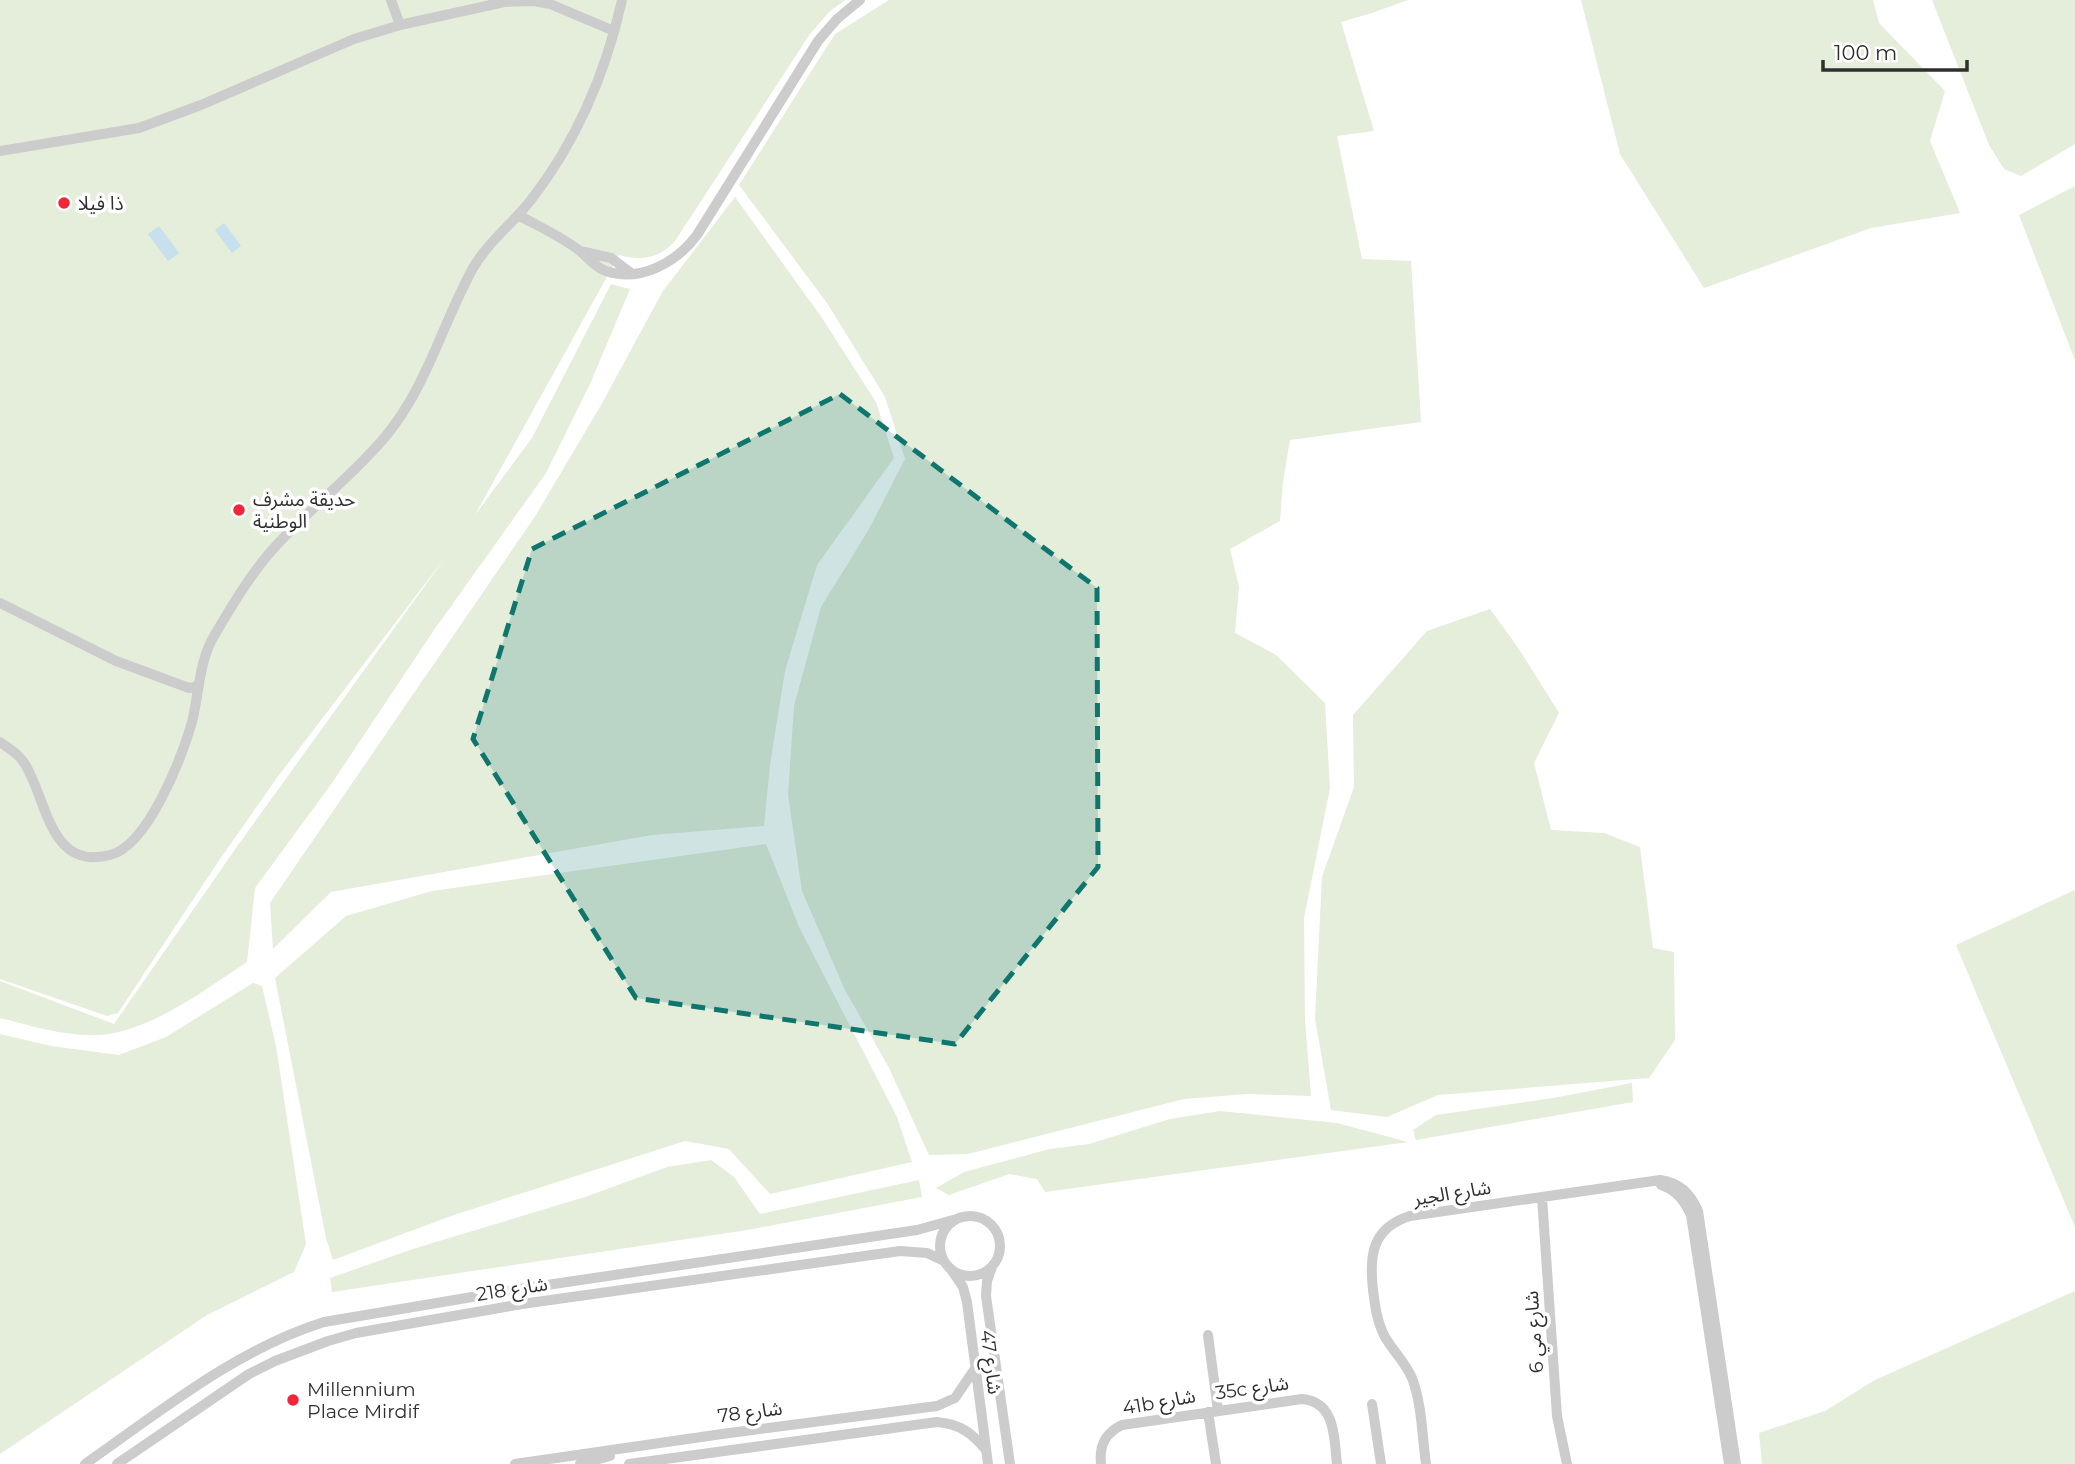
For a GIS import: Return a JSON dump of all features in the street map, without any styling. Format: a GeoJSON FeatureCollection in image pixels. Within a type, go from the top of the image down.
{"type":"FeatureCollection","features":[{"type":"Feature","properties":{"kind":"street"},"geometry":{"type":"LineString","coordinates":[[391,0],[400,25]]}},
{"type":"Feature","properties":{"kind":"street"},"geometry":{"type":"LineString","coordinates":[[0,742],[24,762],[50,825],[64,845],[88,856],[113,855],[135,841],[165,790],[187,738],[210,642],[256,570],[278,543],[370,452],[397,421],[423,377],[475,264],[518,215],[548,175],[576,130],[599,77],[622,0]]}},
{"type":"Feature","properties":{"kind":"street"},"geometry":{"type":"LineString","coordinates":[[518,215],[580,251],[604,271],[631,273],[663,266],[687,248],[818,41],[837,19],[860,0]]}},
{"type":"Feature","properties":{"kind":"street"},"geometry":{"type":"LineString","coordinates":[[0,151],[139,128],[201,105],[331,47],[400,25],[504,2],[534,1],[562,8],[614,31]]}},
{"type":"Feature","properties":{"kind":"street"},"geometry":{"type":"LineString","coordinates":[[0,603],[131,667],[186,687],[199,686]]}},
{"type":"Feature","properties":{"kind":"street"},"geometry":{"type":"LineString","coordinates":[[1650,1181],[1676,1193],[1685,1202],[1691,1215],[1729,1464]]}},
{"type":"Feature","properties":{"kind":"street","name":"شارع الجير"},"geometry":{"type":"LineString","coordinates":[[1426,1464],[1414,1386],[1407,1368],[1385,1337],[1376,1312],[1371,1267],[1376,1244],[1390,1226],[1410,1216],[1650,1181],[1666,1181],[1680,1186],[1690,1195],[1698,1211],[1736,1464]]}},
{"type":"Feature","properties":{"kind":"street","name":"شارع مي 6"},"geometry":{"type":"LineString","coordinates":[[1542,1197],[1556,1416],[1567,1464]]}},
{"type":"Feature","properties":{"kind":"street"},"geometry":{"type":"LineString","coordinates":[[85,1464],[240,1358],[276,1339],[324,1322],[520,1289],[917,1230],[970,1215],[987,1220],[994,1226],[1001,1242],[998,1260],[992,1267],[975,1276],[961,1275],[947,1264],[941,1252],[942,1234],[953,1220]]}},
{"type":"Feature","properties":{"kind":"street","name":"شارع 218"},"geometry":{"type":"LineString","coordinates":[[117,1464],[249,1374],[301,1350],[356,1333],[535,1302],[900,1251],[927,1253],[947,1264]]}},
{"type":"Feature","properties":{"kind":"street","name":"شارع 47"},"geometry":{"type":"LineString","coordinates":[[947,1264],[963,1287],[967,1302],[988,1464]]}},
{"type":"Feature","properties":{"kind":"street","name":"شارع 47"},"geometry":{"type":"LineString","coordinates":[[992,1267],[986,1296],[1010,1464]]}},
{"type":"Feature","properties":{"kind":"street"},"geometry":{"type":"LineString","coordinates":[[1208,1335],[1216,1464]]}},
{"type":"Feature","properties":{"kind":"street","name":"شارع 78"},"geometry":{"type":"LineString","coordinates":[[515,1464],[937,1406],[955,1398],[974,1370]]}},
{"type":"Feature","properties":{"kind":"street","name":"35c شارع"},"geometry":{"type":"LineString","coordinates":[[1213,1411],[1302,1399],[1318,1403],[1329,1415],[1338,1464]]}},
{"type":"Feature","properties":{"kind":"street"},"geometry":{"type":"LineString","coordinates":[[1372,1404],[1381,1464]]}},
{"type":"Feature","properties":{"kind":"street","name":"41b شارع"},"geometry":{"type":"LineString","coordinates":[[1101,1464],[1100,1453],[1105,1439],[1122,1425],[1213,1411]]}},
{"type":"Feature","properties":{"kind":"street","name":"شارع 78"},"geometry":{"type":"LineString","coordinates":[[629,1464],[937,1422],[952,1423],[964,1428],[986,1450]]}},
{"type":"Feature","properties":{"kind":"street"},"geometry":{"type":"LineString","coordinates":[[580,1464],[609,1456],[619,1449]]}},
{"type":"Feature","properties":{"kind":"highlighted area"},"geometry":{"type":"Polygon","coordinates":[[[840,394],[1097,588],[1098,867],[955,1044],[636,998],[473,739],[532,549],[840,394]]]}},
{"type":"Feature","properties":{"kind":"green space","name":"حديقة مشرف الوطنية"},"geometry":{"type":"Polygon","coordinates":[[[0,0],[845,0],[829,12],[810,34],[675,241],[663,252],[649,257],[619,255],[475,515],[532,438],[611,284],[630,289],[590,384],[546,473],[434,630],[332,783],[255,888],[247,962],[196,996],[158,1017],[139,1026],[100,1035],[62,1033],[0,1018],[0,981],[114,1024],[236,848],[447,555],[276,779],[118,1013],[107,1016],[0,979],[0,0]]]}},
{"type":"Feature","properties":{"kind":"green space"},"geometry":{"type":"Polygon","coordinates":[[[889,0],[1408,0],[1341,22],[1374,131],[1337,136],[1362,259],[1411,261],[1421,422],[1290,440],[1280,521],[1230,549],[1239,587],[1235,633],[1276,655],[1325,703],[1330,788],[1304,918],[1305,1020],[1311,1096],[1247,1094],[1184,1099],[968,1154],[929,1155],[889,1068],[844,988],[802,891],[788,795],[794,706],[821,607],[869,529],[905,459],[885,397],[827,303],[739,185],[835,34],[889,0]]]}},
{"type":"Feature","properties":{"kind":"green space"},"geometry":{"type":"Polygon","coordinates":[[[1581,0],[1873,0],[1879,23],[1945,91],[1930,141],[1960,213],[1871,228],[1704,288],[1620,154],[1581,0]]]}},
{"type":"Feature","properties":{"kind":"green space"},"geometry":{"type":"Polygon","coordinates":[[[1932,0],[2075,0],[2075,144],[2021,176],[2004,169],[1989,145],[1932,0]]]}},
{"type":"Feature","properties":{"kind":"green space"},"geometry":{"type":"Polygon","coordinates":[[[2075,186],[2075,360],[2019,215],[2075,186]]]}},
{"type":"Feature","properties":{"kind":"green space"},"geometry":{"type":"Polygon","coordinates":[[[735,197],[822,318],[876,402],[894,458],[817,565],[785,671],[770,765],[764,826],[652,835],[331,892],[273,949],[270,903],[536,515],[601,405],[663,291],[735,197]]]}},
{"type":"Feature","properties":{"kind":"green space"},"geometry":{"type":"Polygon","coordinates":[[[1490,609],[1559,713],[1534,763],[1551,830],[1604,833],[1640,847],[1653,948],[1674,952],[1675,1040],[1649,1078],[1438,1095],[1387,1117],[1331,1110],[1315,1019],[1322,877],[1354,787],[1353,715],[1427,631],[1490,609]]]}},
{"type":"Feature","properties":{"kind":"green space"},"geometry":{"type":"Polygon","coordinates":[[[766,844],[799,927],[897,1117],[912,1162],[770,1194],[729,1149],[685,1141],[451,1216],[333,1260],[326,1238],[275,978],[346,916],[432,891],[766,844]]]}},
{"type":"Feature","properties":{"kind":"green space"},"geometry":{"type":"Polygon","coordinates":[[[2075,890],[2075,1227],[1956,945],[2075,890]]]}},
{"type":"Feature","properties":{"kind":"green space"},"geometry":{"type":"Polygon","coordinates":[[[253,983],[262,986],[276,1046],[306,1244],[294,1272],[207,1315],[0,1454],[0,1034],[51,1046],[119,1055],[166,1037],[253,983]]]}},
{"type":"Feature","properties":{"kind":"green space"},"geometry":{"type":"Polygon","coordinates":[[[1632,1083],[1633,1102],[1416,1140],[1413,1130],[1436,1115],[1632,1083]]]}},
{"type":"Feature","properties":{"kind":"green space"},"geometry":{"type":"Polygon","coordinates":[[[1220,1111],[1337,1123],[1408,1142],[1045,1192],[1037,1179],[1009,1174],[949,1195],[936,1188],[964,1172],[1050,1149],[1089,1144],[1170,1119],[1220,1111]]]}},
{"type":"Feature","properties":{"kind":"green space"},"geometry":{"type":"Polygon","coordinates":[[[711,1160],[734,1177],[760,1214],[919,1180],[922,1197],[747,1230],[332,1292],[330,1278],[416,1248],[585,1197],[667,1167],[711,1160]]]}},
{"type":"Feature","properties":{"kind":"green space"},"geometry":{"type":"Polygon","coordinates":[[[2075,1291],[2075,1464],[1762,1464],[1759,1433],[1825,1411],[1875,1380],[2075,1291]]]}},
{"type":"Feature","properties":{"kind":"water"},"geometry":{"type":"Polygon","coordinates":[[[224,223],[241,246],[232,253],[215,230],[224,223]]]}},
{"type":"Feature","properties":{"kind":"water"},"geometry":{"type":"Polygon","coordinates":[[[159,226],[179,253],[168,261],[148,234],[159,226]]]}},
{"type":"Feature","properties":{"kind":"place","name":"ذا فيلا"},"geometry":{"type":"Point","coordinates":[64,203]}},
{"type":"Feature","properties":{"kind":"place","name":"حديقة مشرف الوطنية"},"geometry":{"type":"Point","coordinates":[239,510]}},
{"type":"Feature","properties":{"kind":"place","name":"Millennium Place Mirdif"},"geometry":{"type":"Point","coordinates":[293,1400]}}]}
